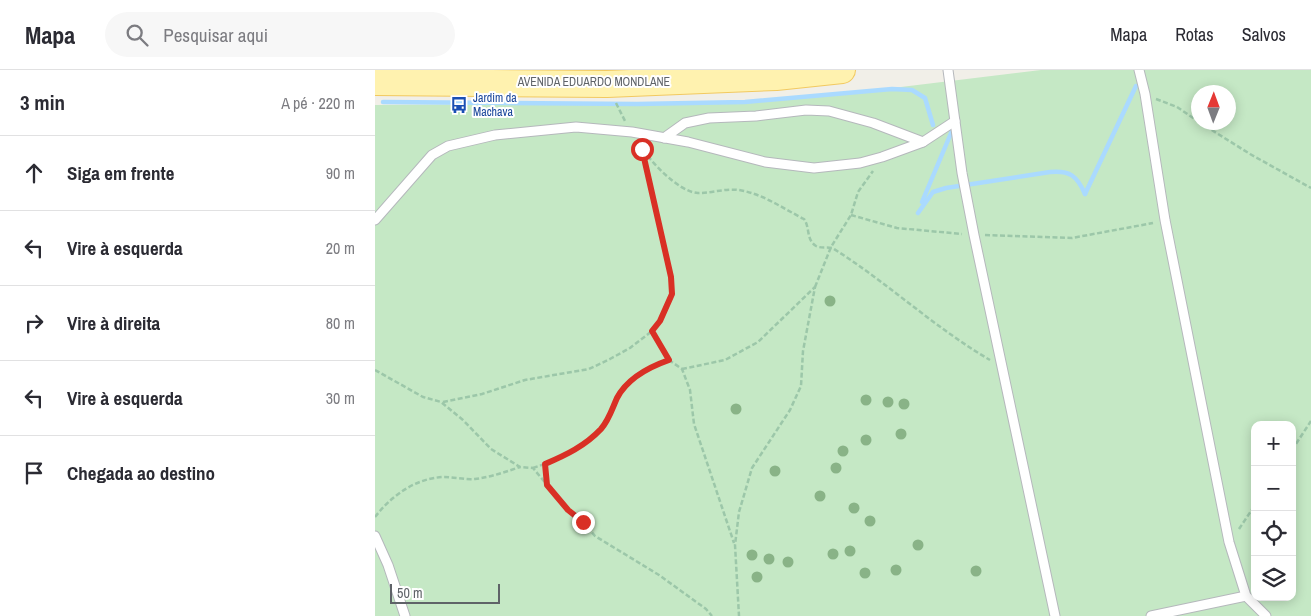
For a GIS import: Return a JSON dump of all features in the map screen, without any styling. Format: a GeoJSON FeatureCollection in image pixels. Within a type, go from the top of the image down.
{"type":"FeatureCollection","features":[{"type":"Feature","properties":{"kind":"main road","name":"AVENIDA EDUARDO MONDLANE"},"geometry":{"type":"LineString","coordinates":[[375,82],[607,84],[776,77],[842,70]]}},
{"type":"Feature","properties":{"kind":"lane"},"geometry":{"type":"LineString","coordinates":[[948,70],[962,173],[974,235],[1055,616]]}},
{"type":"Feature","properties":{"kind":"lane"},"geometry":{"type":"LineString","coordinates":[[1139,70],[1145,94],[1165,220],[1229,542],[1246,596],[1266,616]]}},
{"type":"Feature","properties":{"kind":"lane"},"geometry":{"type":"LineString","coordinates":[[664,138],[685,123],[709,118],[756,116],[806,110],[829,111],[873,123],[923,142]]}},
{"type":"Feature","properties":{"kind":"lane"},"geometry":{"type":"LineString","coordinates":[[375,220],[432,155],[448,146],[495,135],[576,127],[631,132],[765,162],[814,168],[860,163],[882,157],[923,142],[955,121]]}},
{"type":"Feature","properties":{"kind":"lane"},"geometry":{"type":"LineString","coordinates":[[375,536],[405,616]]}},
{"type":"Feature","properties":{"kind":"lane"},"geometry":{"type":"LineString","coordinates":[[1151,616],[1246,596]]}},
{"type":"Feature","properties":{"kind":"path"},"geometry":{"type":"LineString","coordinates":[[1145,94],[1177,107],[1191,117]]}},
{"type":"Feature","properties":{"kind":"path"},"geometry":{"type":"LineString","coordinates":[[621,114],[642,149],[662,172],[680,186],[696,193],[732,188],[769,200],[804,219],[807,223],[810,240],[816,246],[831,247],[890,288],[962,344],[1002,367]]}},
{"type":"Feature","properties":{"kind":"path"},"geometry":{"type":"LineString","coordinates":[[1212,130],[1311,188]]}},
{"type":"Feature","properties":{"kind":"path"},"geometry":{"type":"LineString","coordinates":[[441,402],[475,396],[525,380],[589,369],[630,348],[652,331],[660,321],[672,294],[671,277],[642,149]]}},
{"type":"Feature","properties":{"kind":"path"},"geometry":{"type":"LineString","coordinates":[[739,616],[735,545],[739,512],[752,468],[790,410],[801,386],[803,352],[815,288],[831,247],[851,215],[859,192],[882,157]]}},
{"type":"Feature","properties":{"kind":"path"},"geometry":{"type":"LineString","coordinates":[[851,215],[897,228],[974,235],[1072,238],[1165,220]]}},
{"type":"Feature","properties":{"kind":"path"},"geometry":{"type":"LineString","coordinates":[[682,369],[725,360],[758,342],[815,288]]}},
{"type":"Feature","properties":{"kind":"path"},"geometry":{"type":"LineString","coordinates":[[652,331],[669,360],[682,369],[689,390],[695,424],[735,545]]}},
{"type":"Feature","properties":{"kind":"path"},"geometry":{"type":"LineString","coordinates":[[375,516],[405,489],[425,479],[441,477],[483,478],[520,467],[533,468],[576,450],[601,429],[623,389],[650,367],[669,360]]}},
{"type":"Feature","properties":{"kind":"path"},"geometry":{"type":"LineString","coordinates":[[375,370],[423,397],[441,402],[459,416],[491,449],[520,467]]}},
{"type":"Feature","properties":{"kind":"path"},"geometry":{"type":"LineString","coordinates":[[1296,444],[1311,421]]}},
{"type":"Feature","properties":{"kind":"path"},"geometry":{"type":"LineString","coordinates":[[545,464],[547,485]]}},
{"type":"Feature","properties":{"kind":"path"},"geometry":{"type":"LineString","coordinates":[[533,468],[568,510],[583,522],[595,536],[659,575],[706,609],[712,616]]}},
{"type":"Feature","properties":{"kind":"path"},"geometry":{"type":"LineString","coordinates":[[1229,542],[1251,511]]}},
{"type":"Feature","properties":{"kind":"green space"},"geometry":{"type":"Polygon","coordinates":[[[1041,70],[1311,70],[1311,616],[375,616],[375,105],[742,102],[868,91],[1041,70]]]}},
{"type":"Feature","properties":{"kind":"waterway"},"geometry":{"type":"LineString","coordinates":[[1085,194],[1136,86]]}},
{"type":"Feature","properties":{"kind":"waterway"},"geometry":{"type":"LineString","coordinates":[[383,102],[637,104],[745,102],[892,89],[912,90],[925,98],[933,125]]}},
{"type":"Feature","properties":{"kind":"waterway"},"geometry":{"type":"LineString","coordinates":[[922,202],[954,126]]}},
{"type":"Feature","properties":{"kind":"waterway"},"geometry":{"type":"LineString","coordinates":[[918,213],[933,192],[946,188],[1050,172],[1068,173],[1076,179],[1085,194]]}},
{"type":"Feature","properties":{"kind":"place","name":"Jardim da Machava"},"geometry":{"type":"Point","coordinates":[459,105]}},
{"type":"Feature","properties":{"kind":"route"},"geometry":{"type":"LineString","coordinates":[[583,522],[568,510],[547,485],[545,464],[584,445],[601,429],[623,389],[650,367],[669,360],[652,331],[660,321],[672,294],[671,277],[642,149]]}}]}
